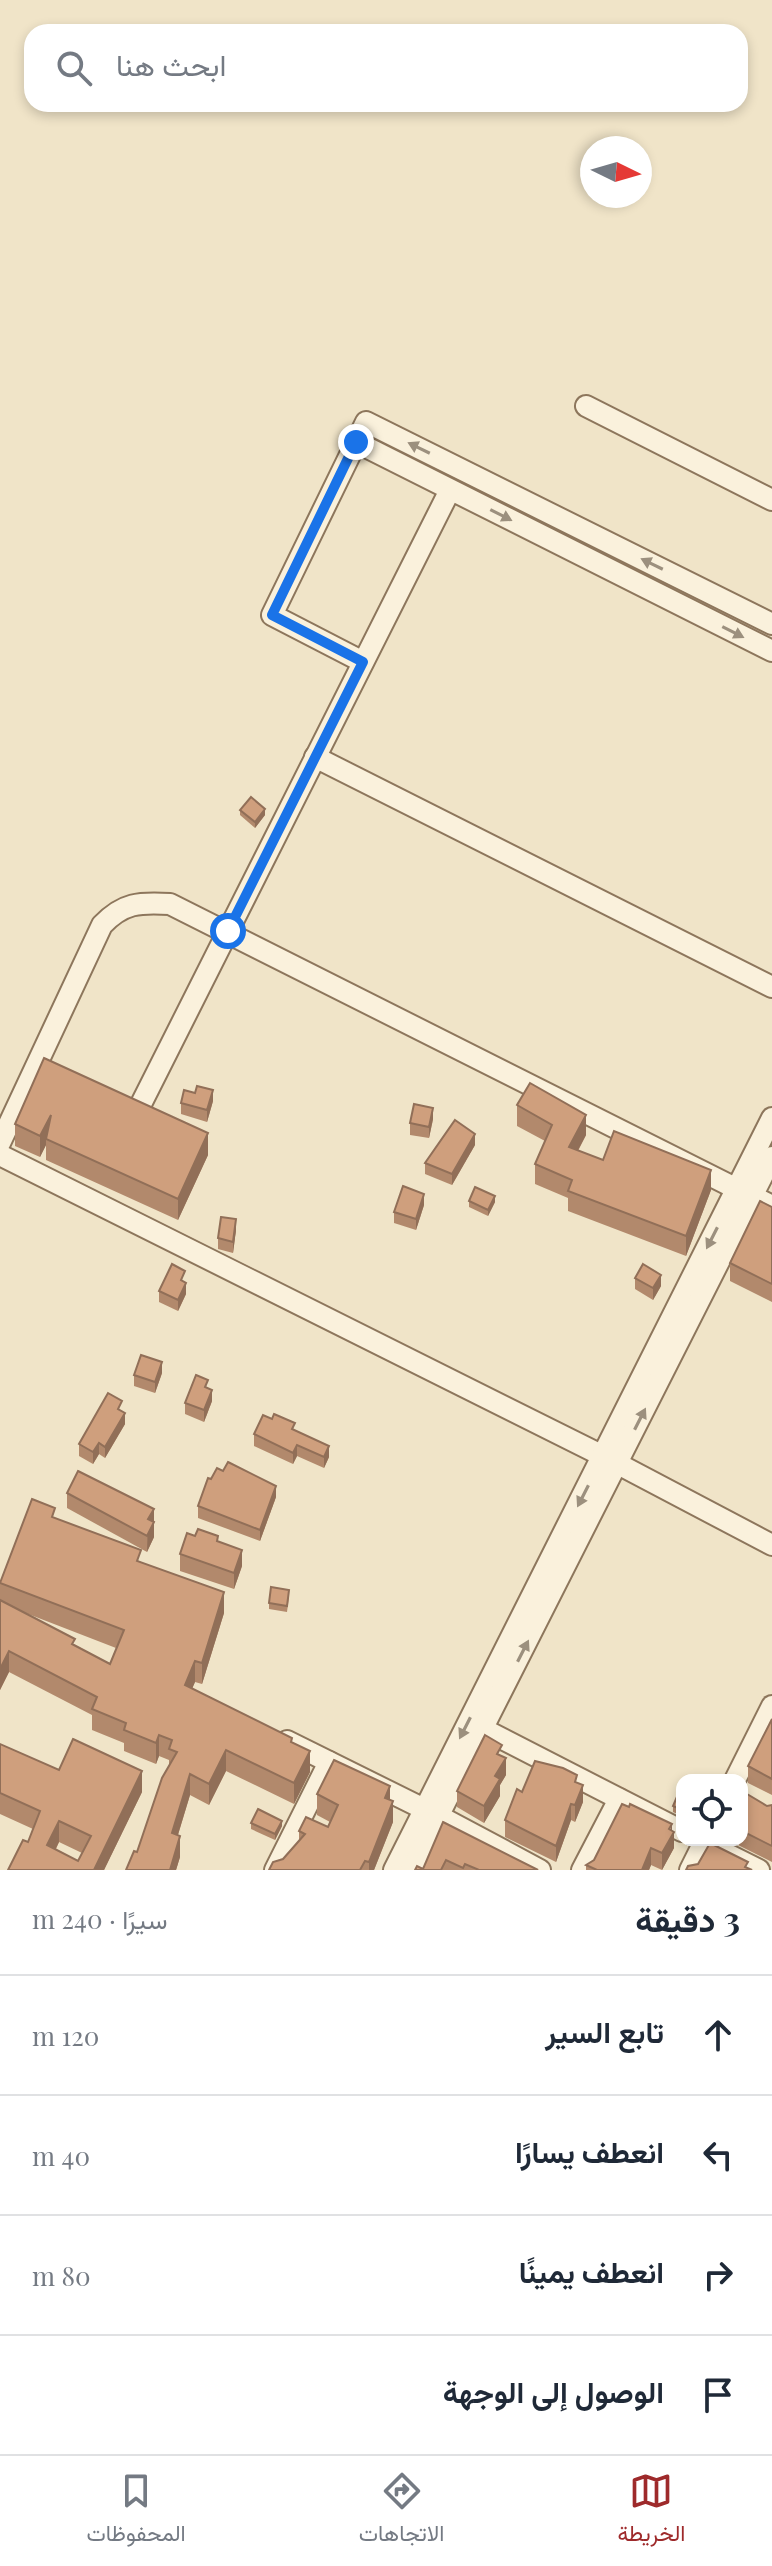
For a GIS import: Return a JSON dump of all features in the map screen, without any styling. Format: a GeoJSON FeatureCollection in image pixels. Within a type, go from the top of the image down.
{"type":"FeatureCollection","features":[{"type":"Feature","properties":{"kind":"street"},"geometry":{"type":"LineString","coordinates":[[586,406],[772,500]]}},
{"type":"Feature","properties":{"kind":"street"},"geometry":{"type":"LineString","coordinates":[[363,662],[272,615],[366,422],[772,624]]}},
{"type":"Feature","properties":{"kind":"street"},"geometry":{"type":"LineString","coordinates":[[356,442],[772,651]]}},
{"type":"Feature","properties":{"kind":"street"},"geometry":{"type":"LineString","coordinates":[[140,1106],[450,490]]}},
{"type":"Feature","properties":{"kind":"street"},"geometry":{"type":"LineString","coordinates":[[315,757],[772,987]]}},
{"type":"Feature","properties":{"kind":"street"},"geometry":{"type":"LineString","coordinates":[[0,1143],[102,925],[119,908],[140,902],[170,904],[772,1206]]}},
{"type":"Feature","properties":{"kind":"street"},"geometry":{"type":"LineString","coordinates":[[411,1869],[432,1813],[744,1192],[772,1118]]}},
{"type":"Feature","properties":{"kind":"street"},"geometry":{"type":"LineString","coordinates":[[0,1155],[610,1460],[772,1545]]}},
{"type":"Feature","properties":{"kind":"street"},"geometry":{"type":"LineString","coordinates":[[744,1192],[772,1157]]}},
{"type":"Feature","properties":{"kind":"street"},"geometry":{"type":"LineString","coordinates":[[432,1813],[483,1729],[610,1460]]}},
{"type":"Feature","properties":{"kind":"street"},"geometry":{"type":"LineString","coordinates":[[738,1774],[770,1714]]}},
{"type":"Feature","properties":{"kind":"street"},"geometry":{"type":"LineString","coordinates":[[483,1729],[676,1828]]}},
{"type":"Feature","properties":{"kind":"street"},"geometry":{"type":"LineString","coordinates":[[265,1730],[524,1858],[535,1869]]}},
{"type":"Feature","properties":{"kind":"street"},"geometry":{"type":"LineString","coordinates":[[275,1870],[329,1762]]}},
{"type":"Feature","properties":{"kind":"street"},"geometry":{"type":"LineString","coordinates":[[582,1870],[619,1799]]}},
{"type":"Feature","properties":{"kind":"street"},"geometry":{"type":"LineString","coordinates":[[690,1870],[701,1846]]}},
{"type":"Feature","properties":{"kind":"street"},"geometry":{"type":"LineString","coordinates":[[713,1846],[759,1870]]}},
{"type":"Feature","properties":{"kind":"building"},"geometry":{"type":"Polygon","coordinates":[[[251,797],[265,809],[255,822],[240,810],[251,797]]]}},
{"type":"Feature","properties":{"kind":"building"},"geometry":{"type":"Polygon","coordinates":[[[44,1058],[208,1133],[178,1199],[46,1139],[51,1115],[40,1136],[15,1124],[44,1058]]]}},
{"type":"Feature","properties":{"kind":"building"},"geometry":{"type":"Polygon","coordinates":[[[530,1083],[586,1115],[569,1147],[603,1160],[614,1131],[711,1170],[686,1236],[568,1191],[572,1180],[535,1164],[552,1125],[517,1105],[530,1083]]]}},
{"type":"Feature","properties":{"kind":"building"},"geometry":{"type":"Polygon","coordinates":[[[197,1086],[213,1090],[207,1110],[181,1103],[184,1090],[195,1093],[197,1086]]]}},
{"type":"Feature","properties":{"kind":"building"},"geometry":{"type":"Polygon","coordinates":[[[414,1104],[433,1108],[429,1127],[410,1123],[414,1104]]]}},
{"type":"Feature","properties":{"kind":"building"},"geometry":{"type":"Polygon","coordinates":[[[455,1120],[475,1134],[452,1174],[425,1163],[455,1120]]]}},
{"type":"Feature","properties":{"kind":"building"},"geometry":{"type":"Polygon","coordinates":[[[403,1186],[424,1194],[416,1219],[394,1212],[403,1186]]]}},
{"type":"Feature","properties":{"kind":"building"},"geometry":{"type":"Polygon","coordinates":[[[475,1187],[495,1196],[488,1210],[469,1201],[475,1187]]]}},
{"type":"Feature","properties":{"kind":"building"},"geometry":{"type":"Polygon","coordinates":[[[760,1201],[772,1207],[772,1284],[730,1263],[760,1201]]]}},
{"type":"Feature","properties":{"kind":"building"},"geometry":{"type":"Polygon","coordinates":[[[221,1217],[236,1219],[233,1242],[218,1238],[221,1217]]]}},
{"type":"Feature","properties":{"kind":"building"},"geometry":{"type":"Polygon","coordinates":[[[172,1264],[185,1271],[181,1280],[186,1283],[178,1300],[159,1291],[172,1264]]]}},
{"type":"Feature","properties":{"kind":"building"},"geometry":{"type":"Polygon","coordinates":[[[643,1264],[661,1275],[653,1288],[635,1278],[643,1264]]]}},
{"type":"Feature","properties":{"kind":"building"},"geometry":{"type":"Polygon","coordinates":[[[141,1355],[162,1362],[155,1382],[134,1375],[141,1355]]]}},
{"type":"Feature","properties":{"kind":"building"},"geometry":{"type":"Polygon","coordinates":[[[196,1375],[208,1380],[205,1387],[212,1390],[204,1410],[185,1403],[196,1375]]]}},
{"type":"Feature","properties":{"kind":"building"},"geometry":{"type":"Polygon","coordinates":[[[108,1393],[122,1401],[118,1409],[125,1413],[105,1447],[99,1443],[93,1452],[79,1444],[108,1393]]]}},
{"type":"Feature","properties":{"kind":"building"},"geometry":{"type":"Polygon","coordinates":[[[274,1414],[295,1423],[292,1429],[329,1446],[324,1457],[297,1445],[293,1453],[254,1434],[263,1415],[272,1419],[274,1414]]]}},
{"type":"Feature","properties":{"kind":"building"},"geometry":{"type":"Polygon","coordinates":[[[228,1462],[276,1486],[260,1530],[198,1506],[208,1478],[211,1479],[217,1468],[223,1471],[228,1462]]]}},
{"type":"Feature","properties":{"kind":"building"},"geometry":{"type":"Polygon","coordinates":[[[78,1471],[154,1509],[148,1519],[154,1522],[147,1536],[67,1493],[78,1471]]]}},
{"type":"Feature","properties":{"kind":"building"},"geometry":{"type":"Polygon","coordinates":[[[32,1499],[55,1508],[52,1517],[141,1550],[137,1561],[224,1592],[202,1663],[195,1661],[185,1685],[292,1738],[291,1742],[310,1751],[294,1783],[226,1750],[209,1784],[190,1774],[172,1833],[180,1836],[170,1870],[126,1870],[134,1851],[137,1852],[162,1778],[177,1752],[169,1749],[172,1740],[159,1735],[156,1743],[124,1730],[126,1723],[92,1709],[97,1697],[9,1651],[0,1669],[0,1600],[75,1639],[72,1644],[110,1664],[124,1630],[0,1583],[32,1499]]]}},
{"type":"Feature","properties":{"kind":"building"},"geometry":{"type":"Polygon","coordinates":[[[198,1529],[218,1536],[217,1541],[242,1550],[234,1573],[180,1554],[187,1533],[195,1536],[198,1529]]]}},
{"type":"Feature","properties":{"kind":"building"},"geometry":{"type":"Polygon","coordinates":[[[271,1587],[289,1590],[287,1606],[269,1603],[271,1587]]]}},
{"type":"Feature","properties":{"kind":"building"},"geometry":{"type":"Polygon","coordinates":[[[772,1719],[772,1779],[748,1766],[772,1719]]]}},
{"type":"Feature","properties":{"kind":"building"},"geometry":{"type":"Polygon","coordinates":[[[485,1735],[502,1745],[497,1754],[506,1758],[495,1776],[500,1779],[484,1806],[457,1791],[485,1735]]]}},
{"type":"Feature","properties":{"kind":"building"},"geometry":{"type":"Polygon","coordinates":[[[73,1739],[142,1771],[94,1870],[8,1870],[23,1840],[28,1842],[40,1811],[0,1793],[0,1744],[59,1770],[73,1739]],[[59,1821],[47,1845],[78,1861],[91,1836],[59,1821]]]}},
{"type":"Feature","properties":{"kind":"building"},"geometry":{"type":"Polygon","coordinates":[[[334,1760],[390,1786],[385,1798],[393,1801],[369,1862],[365,1861],[360,1870],[269,1870],[273,1862],[283,1859],[305,1834],[299,1831],[306,1817],[328,1827],[338,1805],[317,1794],[334,1760]]]}},
{"type":"Feature","properties":{"kind":"building"},"geometry":{"type":"Polygon","coordinates":[[[535,1761],[577,1775],[575,1782],[583,1785],[575,1805],[571,1804],[556,1846],[505,1820],[517,1789],[522,1792],[535,1761]]]}},
{"type":"Feature","properties":{"kind":"building"},"geometry":{"type":"Polygon","coordinates":[[[748,1795],[767,1806],[772,1805],[772,1846],[748,1834],[748,1795]]]}},
{"type":"Feature","properties":{"kind":"building"},"geometry":{"type":"Polygon","coordinates":[[[622,1804],[629,1807],[630,1804],[672,1824],[669,1829],[674,1832],[662,1853],[651,1848],[642,1870],[597,1870],[586,1865],[594,1860],[622,1804]]]}},
{"type":"Feature","properties":{"kind":"building"},"geometry":{"type":"Polygon","coordinates":[[[258,1809],[282,1821],[275,1834],[251,1823],[258,1809]]]}},
{"type":"Feature","properties":{"kind":"building"},"geometry":{"type":"Polygon","coordinates":[[[443,1822],[538,1870],[479,1870],[465,1864],[463,1868],[446,1860],[441,1870],[415,1870],[417,1866],[423,1869],[443,1822]]]}},
{"type":"Feature","properties":{"kind":"building"},"geometry":{"type":"Polygon","coordinates":[[[708,1846],[716,1846],[748,1862],[745,1867],[752,1870],[686,1870],[688,1866],[698,1864],[708,1846]]]}},
{"type":"Feature","properties":{"kind":"route"},"geometry":{"type":"LineString","coordinates":[[228,931],[363,662],[272,615],[356,442]]}}]}
